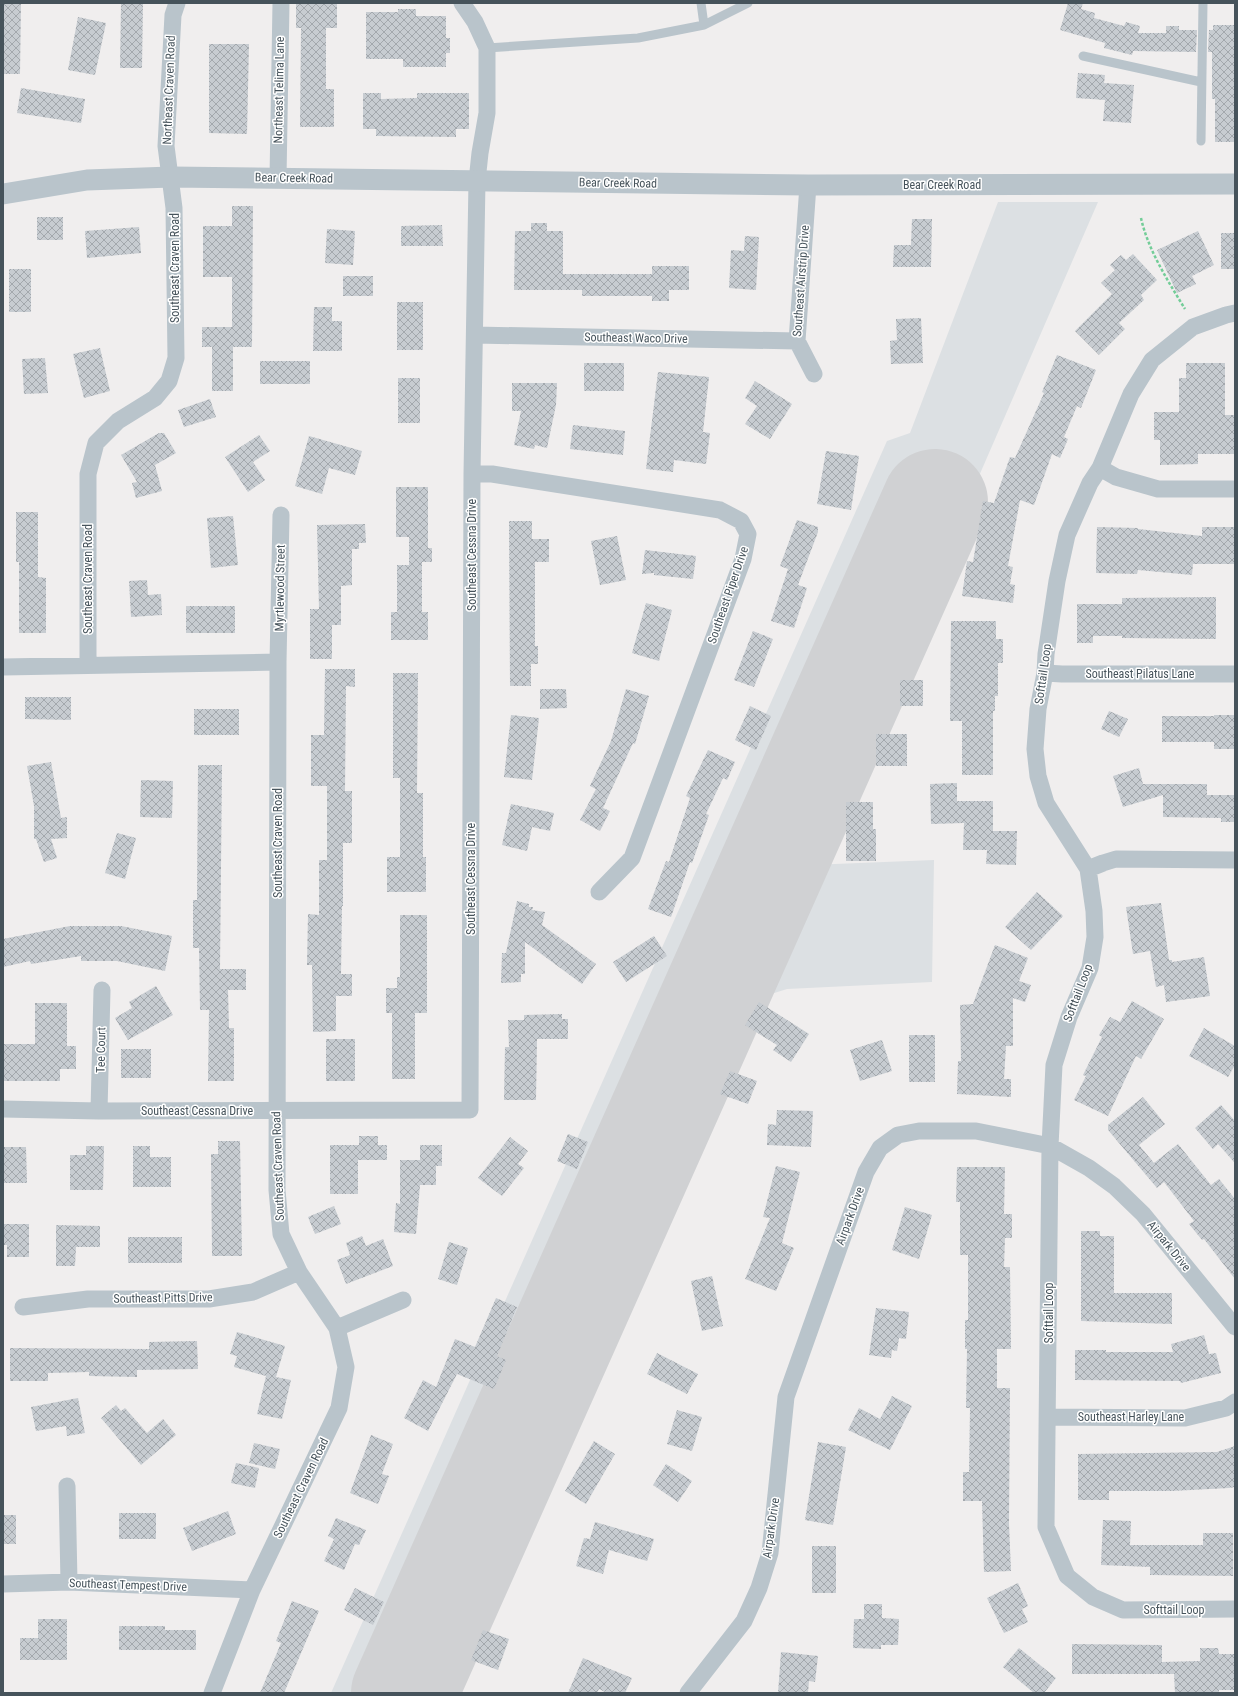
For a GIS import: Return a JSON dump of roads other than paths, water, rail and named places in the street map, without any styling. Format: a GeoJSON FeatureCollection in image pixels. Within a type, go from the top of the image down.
{"type":"FeatureCollection","features":[{"type":"Feature","properties":{"kind":"street","name":"Northeast Craven Road"},"geometry":{"type":"LineString","coordinates":[[171,177],[166,146],[173,15],[178,3]]}},
{"type":"Feature","properties":{"kind":"street","name":"Northeast Telima Lane"},"geometry":{"type":"LineString","coordinates":[[278,178],[281,3]]}},
{"type":"Feature","properties":{"kind":"street"},"geometry":{"type":"LineString","coordinates":[[462,3],[475,22],[487,48]]}},
{"type":"Feature","properties":{"kind":"street","name":"Southeast Cessna Drive"},"geometry":{"type":"LineString","coordinates":[[3,1109],[99,1111],[470,1110],[472,474],[477,181],[487,113],[487,48]]}},
{"type":"Feature","properties":{"kind":"street","name":"Bear Creek Road"},"geometry":{"type":"LineString","coordinates":[[3,194],[87,180],[171,177],[808,185],[1235,184]]}},
{"type":"Feature","properties":{"kind":"street","name":"Southeast Craven Road"},"geometry":{"type":"LineString","coordinates":[[88,664],[88,474],[96,443],[118,421],[154,398],[169,381],[176,358],[174,208],[171,177]]}},
{"type":"Feature","properties":{"kind":"street","name":"Southeast Airstrip Drive"},"geometry":{"type":"LineString","coordinates":[[808,185],[797,341],[814,374]]}},
{"type":"Feature","properties":{"kind":"street","name":"Softtail Loop"},"geometry":{"type":"LineString","coordinates":[[1235,313],[1193,327],[1152,360],[1131,394],[1100,468],[1090,483],[1067,535],[1057,581],[1038,709],[1035,749],[1038,776],[1046,803],[1088,869],[1094,911],[1095,937],[1090,968],[1069,1017],[1054,1065],[1050,1146],[1046,1526],[1067,1576],[1093,1597],[1124,1610],[1235,1609]]}},
{"type":"Feature","properties":{"kind":"street","name":"Southeast Waco Drive"},"geometry":{"type":"LineString","coordinates":[[475,334],[797,341]]}},
{"type":"Feature","properties":{"kind":"street"},"geometry":{"type":"LineString","coordinates":[[1100,468],[1116,477],[1158,489],[1235,489]]}},
{"type":"Feature","properties":{"kind":"street","name":"Southeast Piper Drive"},"geometry":{"type":"LineString","coordinates":[[472,474],[492,474],[720,510],[741,521],[748,534],[743,559],[632,858],[599,892]]}},
{"type":"Feature","properties":{"kind":"street","name":"Myrtlewood Street"},"geometry":{"type":"LineString","coordinates":[[278,662],[281,515]]}},
{"type":"Feature","properties":{"kind":"street","name":"Southeast Craven Road"},"geometry":{"type":"LineString","coordinates":[[212,1693],[252,1590],[339,1408],[346,1368],[337,1328],[299,1272],[281,1234],[277,1190],[276,1111],[278,662]]}},
{"type":"Feature","properties":{"kind":"street"},"geometry":{"type":"LineString","coordinates":[[3,667],[88,664],[278,662]]}},
{"type":"Feature","properties":{"kind":"street","name":"Southeast Pilatus Lane"},"geometry":{"type":"LineString","coordinates":[[1044,672],[1062,674],[1235,674]]}},
{"type":"Feature","properties":{"kind":"street"},"geometry":{"type":"LineString","coordinates":[[1088,869],[1103,862],[1116,859],[1235,860]]}},
{"type":"Feature","properties":{"kind":"street","name":"Tee Court"},"geometry":{"type":"LineString","coordinates":[[99,1111],[102,990]]}},
{"type":"Feature","properties":{"kind":"street","name":"Airpark Drive"},"geometry":{"type":"LineString","coordinates":[[688,1693],[744,1621],[760,1588],[770,1553],[786,1397],[866,1172],[880,1148],[898,1136],[926,1131],[976,1131],[1050,1146],[1089,1168],[1114,1186],[1143,1214],[1235,1327]]}},
{"type":"Feature","properties":{"kind":"street","name":"Southeast Pitts Drive"},"geometry":{"type":"LineString","coordinates":[[23,1307],[88,1299],[209,1299],[253,1292],[299,1272]]}},
{"type":"Feature","properties":{"kind":"street"},"geometry":{"type":"LineString","coordinates":[[337,1328],[403,1300]]}},
{"type":"Feature","properties":{"kind":"street","name":"Southeast Harley Lane"},"geometry":{"type":"LineString","coordinates":[[1048,1417],[1185,1418],[1226,1408],[1235,1402]]}},
{"type":"Feature","properties":{"kind":"street"},"geometry":{"type":"LineString","coordinates":[[67,1486],[69,1582]]}},
{"type":"Feature","properties":{"kind":"street","name":"Southeast Tempest Drive"},"geometry":{"type":"LineString","coordinates":[[3,1584],[69,1582],[252,1590]]}},
{"type":"Feature","properties":{"kind":"lane"},"geometry":{"type":"LineString","coordinates":[[701,3],[704,25]]}},
{"type":"Feature","properties":{"kind":"lane"},"geometry":{"type":"LineString","coordinates":[[487,48],[638,38],[704,25],[748,3]]}},
{"type":"Feature","properties":{"kind":"lane"},"geometry":{"type":"LineString","coordinates":[[1201,141],[1202,3]]}},
{"type":"Feature","properties":{"kind":"lane"},"geometry":{"type":"LineString","coordinates":[[1083,56],[1202,82]]}}]}
